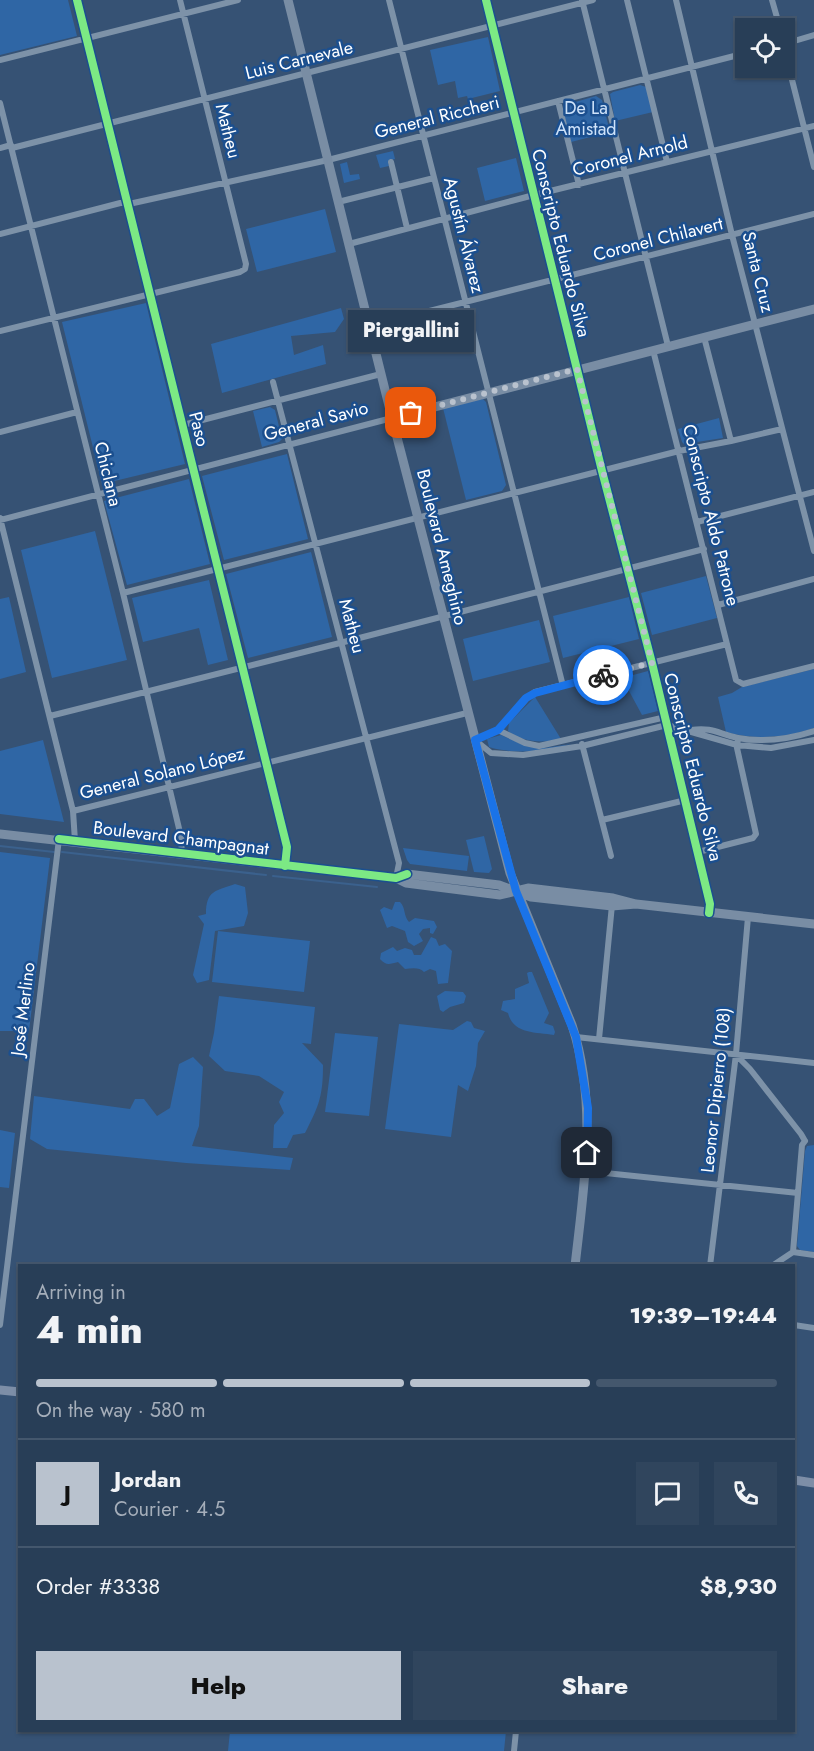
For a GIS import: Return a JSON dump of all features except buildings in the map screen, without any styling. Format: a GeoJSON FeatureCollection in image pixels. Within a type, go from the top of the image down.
{"type":"FeatureCollection","features":[{"type":"Feature","properties":{"kind":"main road","name":"Boulevard Ameghino"},"geometry":{"type":"LineString","coordinates":[[288,0],[467,713],[516,891],[576,1037],[588,1108],[586,1171],[575,1264]]}},
{"type":"Feature","properties":{"kind":"main road","name":"General Savio"},"geometry":{"type":"LineString","coordinates":[[392,418],[814,309]]}},
{"type":"Feature","properties":{"kind":"main road","name":"Boulevard Champagnat"},"geometry":{"type":"LineString","coordinates":[[0,834],[396,878],[407,874],[499,885],[516,891],[528,888],[612,902],[814,924]]}},
{"type":"Feature","properties":{"kind":"main road"},"geometry":{"type":"LineString","coordinates":[[0,1390],[18,1392]]}},
{"type":"Feature","properties":{"kind":"main road"},"geometry":{"type":"LineString","coordinates":[[795,1480],[814,1483]]}},
{"type":"Feature","properties":{"kind":"street","name":"Paso"},"geometry":{"type":"LineString","coordinates":[[77,0],[287,847],[285,866]]}},
{"type":"Feature","properties":{"kind":"street","name":"Matheu"},"geometry":{"type":"LineString","coordinates":[[149,295],[240,272],[246,264],[180,0]]}},
{"type":"Feature","properties":{"kind":"street"},"geometry":{"type":"LineString","coordinates":[[0,60],[238,0]]}},
{"type":"Feature","properties":{"kind":"street","name":"Agustín Álvarez"},"geometry":{"type":"LineString","coordinates":[[389,0],[562,686]]}},
{"type":"Feature","properties":{"kind":"street","name":"Conscripto Eduardo Silva"},"geometry":{"type":"LineString","coordinates":[[486,0],[602,471],[668,725],[710,904],[709,913]]}},
{"type":"Feature","properties":{"kind":"street","name":"Luis Carnevale"},"geometry":{"type":"LineString","coordinates":[[0,148],[401,50],[582,1],[593,0]]}},
{"type":"Feature","properties":{"kind":"street"},"geometry":{"type":"LineString","coordinates":[[627,0],[667,162]]}},
{"type":"Feature","properties":{"kind":"street","name":"Santa Cruz"},"geometry":{"type":"LineString","coordinates":[[676,0],[732,235],[814,551]]}},
{"type":"Feature","properties":{"kind":"street"},"geometry":{"type":"LineString","coordinates":[[772,0],[777,18]]}},
{"type":"Feature","properties":{"kind":"street"},"geometry":{"type":"LineString","coordinates":[[582,1],[668,346]]}},
{"type":"Feature","properties":{"kind":"street"},"geometry":{"type":"LineString","coordinates":[[795,42],[814,35]]}},
{"type":"Feature","properties":{"kind":"street","name":"General Riccheri"},"geometry":{"type":"LineString","coordinates":[[0,234],[128,203],[328,160],[735,56]]}},
{"type":"Feature","properties":{"kind":"street"},"geometry":{"type":"LineString","coordinates":[[792,78],[814,167]]}},
{"type":"Feature","properties":{"kind":"street"},"geometry":{"type":"LineString","coordinates":[[558,101],[579,185]]}},
{"type":"Feature","properties":{"kind":"street","name":"Chiclana"},"geometry":{"type":"LineString","coordinates":[[0,103],[147,692],[182,841],[181,854]]}},
{"type":"Feature","properties":{"kind":"street","name":"Coronel Arnold"},"geometry":{"type":"LineString","coordinates":[[348,244],[534,195],[814,126]]}},
{"type":"Feature","properties":{"kind":"street"},"geometry":{"type":"LineString","coordinates":[[391,162],[407,228]]}},
{"type":"Feature","properties":{"kind":"street"},"geometry":{"type":"LineString","coordinates":[[338,202],[434,177]]}},
{"type":"Feature","properties":{"kind":"street","name":"Coronel Chilavert"},"geometry":{"type":"LineString","coordinates":[[370,326],[814,214]]}},
{"type":"Feature","properties":{"kind":"street"},"geometry":{"type":"LineString","coordinates":[[0,331],[149,295]]}},
{"type":"Feature","properties":{"kind":"street"},"geometry":{"type":"LineString","coordinates":[[704,337],[731,441]]}},
{"type":"Feature","properties":{"kind":"street","name":"Conscripto Aldo Patrone"},"geometry":{"type":"LineString","coordinates":[[653,350],[736,680],[743,684],[814,666]]}},
{"type":"Feature","properties":{"kind":"street"},"geometry":{"type":"LineString","coordinates":[[183,425],[381,374]]}},
{"type":"Feature","properties":{"kind":"street","name":"Matheu"},"geometry":{"type":"LineString","coordinates":[[273,382],[399,863],[396,878]]}},
{"type":"Feature","properties":{"kind":"street"},"geometry":{"type":"LineString","coordinates":[[0,432],[77,412]]}},
{"type":"Feature","properties":{"kind":"street","name":"General Savio"},"geometry":{"type":"LineString","coordinates":[[0,519],[392,418]]}},
{"type":"Feature","properties":{"kind":"street"},"geometry":{"type":"LineString","coordinates":[[123,593],[679,451],[782,429]]}},
{"type":"Feature","properties":{"kind":"street"},"geometry":{"type":"LineString","coordinates":[[697,522],[814,492]]}},
{"type":"Feature","properties":{"kind":"street"},"geometry":{"type":"LineString","coordinates":[[0,519],[73,811],[75,841]]}},
{"type":"Feature","properties":{"kind":"street"},"geometry":{"type":"LineString","coordinates":[[50,716],[704,549]]}},
{"type":"Feature","properties":{"kind":"street"},"geometry":{"type":"LineString","coordinates":[[718,605],[814,579]]}},
{"type":"Feature","properties":{"kind":"street"},"geometry":{"type":"LineString","coordinates":[[727,644],[535,693],[526,698],[498,730],[475,740],[491,753],[512,755],[582,746],[668,725],[771,748],[814,740]]}},
{"type":"Feature","properties":{"kind":"street","name":"General Solano López"},"geometry":{"type":"LineString","coordinates":[[73,811],[467,713]]}},
{"type":"Feature","properties":{"kind":"street"},"geometry":{"type":"LineString","coordinates":[[498,730],[532,745],[553,744],[666,717]]}},
{"type":"Feature","properties":{"kind":"street"},"geometry":{"type":"LineString","coordinates":[[737,741],[777,740],[814,731]]}},
{"type":"Feature","properties":{"kind":"street"},"geometry":{"type":"LineString","coordinates":[[580,738],[611,856]]}},
{"type":"Feature","properties":{"kind":"street"},"geometry":{"type":"LineString","coordinates":[[698,852],[753,838],[756,834],[737,741]]}},
{"type":"Feature","properties":{"kind":"street"},"geometry":{"type":"LineString","coordinates":[[602,820],[686,800]]}},
{"type":"Feature","properties":{"kind":"street","name":"José Merlino"},"geometry":{"type":"LineString","coordinates":[[0,1325],[59,839]]}},
{"type":"Feature","properties":{"kind":"street"},"geometry":{"type":"LineString","coordinates":[[599,1039],[612,902]]}},
{"type":"Feature","properties":{"kind":"street","name":"Leonor Dipierro (108)"},"geometry":{"type":"LineString","coordinates":[[710,1264],[736,1054],[748,917]]}},
{"type":"Feature","properties":{"kind":"street"},"geometry":{"type":"LineString","coordinates":[[576,1037],[814,1063]]}},
{"type":"Feature","properties":{"kind":"street"},"geometry":{"type":"LineString","coordinates":[[736,1054],[805,1142]]}},
{"type":"Feature","properties":{"kind":"street"},"geometry":{"type":"LineString","coordinates":[[805,1142],[814,1142]]}},
{"type":"Feature","properties":{"kind":"street"},"geometry":{"type":"LineString","coordinates":[[793,1252],[802,1145],[805,1142]]}},
{"type":"Feature","properties":{"kind":"street"},"geometry":{"type":"LineString","coordinates":[[586,1171],[798,1193]]}},
{"type":"Feature","properties":{"kind":"street"},"geometry":{"type":"LineString","coordinates":[[775,1264],[793,1252],[814,1255]]}},
{"type":"Feature","properties":{"kind":"street"},"geometry":{"type":"LineString","coordinates":[[795,1325],[814,1328]]}},
{"type":"Feature","properties":{"kind":"street"},"geometry":{"type":"LineString","coordinates":[[513,1751],[516,1732]]}},
{"type":"Feature","properties":{"kind":"green space"},"geometry":{"type":"Polygon","coordinates":[[[0,0],[68,0],[77,36],[0,55],[0,0]]]}},
{"type":"Feature","properties":{"kind":"green space"},"geometry":{"type":"Polygon","coordinates":[[[488,37],[500,91],[468,99],[467,96],[458,98],[455,81],[438,85],[430,50],[488,37]]]}},
{"type":"Feature","properties":{"kind":"green space"},"geometry":{"type":"Polygon","coordinates":[[[640,85],[646,87],[653,112],[615,121],[610,94],[640,85]]]}},
{"type":"Feature","properties":{"kind":"green space","name":"De La Amistad"},"geometry":{"type":"Polygon","coordinates":[[[596,96],[602,100],[610,132],[571,142],[563,110],[565,105],[596,96]]]}},
{"type":"Feature","properties":{"kind":"green space"},"geometry":{"type":"Polygon","coordinates":[[[393,151],[395,159],[388,161],[389,166],[380,168],[376,155],[393,151]]]}},
{"type":"Feature","properties":{"kind":"green space"},"geometry":{"type":"Polygon","coordinates":[[[516,158],[524,191],[485,201],[477,168],[516,158]]]}},
{"type":"Feature","properties":{"kind":"green space"},"geometry":{"type":"Polygon","coordinates":[[[347,162],[350,175],[359,174],[360,179],[344,183],[340,164],[347,162]]]}},
{"type":"Feature","properties":{"kind":"green space"},"geometry":{"type":"Polygon","coordinates":[[[325,209],[336,252],[257,272],[246,229],[325,209]]]}},
{"type":"Feature","properties":{"kind":"green space"},"geometry":{"type":"Polygon","coordinates":[[[146,303],[185,464],[102,484],[62,322],[146,303]]]}},
{"type":"Feature","properties":{"kind":"green space"},"geometry":{"type":"Polygon","coordinates":[[[341,308],[344,319],[335,332],[291,336],[294,355],[323,345],[326,364],[222,393],[211,344],[341,308]]]}},
{"type":"Feature","properties":{"kind":"green space"},"geometry":{"type":"Polygon","coordinates":[[[483,399],[486,402],[506,485],[502,491],[466,500],[443,408],[483,399]]]}},
{"type":"Feature","properties":{"kind":"green space"},"geometry":{"type":"Polygon","coordinates":[[[270,407],[275,410],[282,439],[262,447],[253,411],[270,407]]]}},
{"type":"Feature","properties":{"kind":"green space"},"geometry":{"type":"Polygon","coordinates":[[[719,418],[723,438],[684,444],[682,442],[678,429],[719,418]]]}},
{"type":"Feature","properties":{"kind":"green space"},"geometry":{"type":"Polygon","coordinates":[[[287,454],[308,539],[224,560],[202,476],[287,454]]]}},
{"type":"Feature","properties":{"kind":"green space"},"geometry":{"type":"Polygon","coordinates":[[[189,479],[210,564],[127,585],[104,501],[189,479]]]}},
{"type":"Feature","properties":{"kind":"green space"},"geometry":{"type":"Polygon","coordinates":[[[95,531],[127,660],[52,678],[21,550],[95,531]]]}},
{"type":"Feature","properties":{"kind":"green space"},"geometry":{"type":"Polygon","coordinates":[[[311,552],[332,637],[248,658],[226,574],[311,552]]]}},
{"type":"Feature","properties":{"kind":"green space"},"geometry":{"type":"Polygon","coordinates":[[[706,576],[717,618],[652,635],[641,593],[706,576]]]}},
{"type":"Feature","properties":{"kind":"green space"},"geometry":{"type":"Polygon","coordinates":[[[209,580],[228,660],[208,665],[199,628],[143,642],[132,598],[209,580]]]}},
{"type":"Feature","properties":{"kind":"green space"},"geometry":{"type":"Polygon","coordinates":[[[9,597],[26,672],[0,679],[0,599],[9,597]]]}},
{"type":"Feature","properties":{"kind":"green space"},"geometry":{"type":"Polygon","coordinates":[[[629,597],[639,639],[563,658],[553,616],[629,597]]]}},
{"type":"Feature","properties":{"kind":"green space"},"geometry":{"type":"Polygon","coordinates":[[[539,620],[550,662],[473,681],[463,639],[539,620]]]}},
{"type":"Feature","properties":{"kind":"green space"},"geometry":{"type":"Polygon","coordinates":[[[814,669],[814,728],[770,737],[726,732],[718,697],[742,687],[814,669]]]}},
{"type":"Feature","properties":{"kind":"green space"},"geometry":{"type":"Polygon","coordinates":[[[648,671],[658,711],[642,715],[622,678],[648,671]]]}},
{"type":"Feature","properties":{"kind":"green space"},"geometry":{"type":"Polygon","coordinates":[[[535,697],[561,739],[533,741],[520,738],[508,731],[509,723],[535,697]]]}},
{"type":"Feature","properties":{"kind":"green space"},"geometry":{"type":"Polygon","coordinates":[[[501,735],[526,746],[544,748],[572,744],[530,751],[509,751],[489,747],[487,739],[501,735]]]}},
{"type":"Feature","properties":{"kind":"green space"},"geometry":{"type":"Polygon","coordinates":[[[43,740],[64,822],[0,814],[0,751],[43,740]]]}},
{"type":"Feature","properties":{"kind":"green space"},"geometry":{"type":"Polygon","coordinates":[[[484,836],[492,869],[489,873],[474,872],[466,840],[484,836]]]}},
{"type":"Feature","properties":{"kind":"green space"},"geometry":{"type":"Polygon","coordinates":[[[403,848],[469,856],[467,871],[410,864],[403,848]]]}},
{"type":"Feature","properties":{"kind":"green space"},"geometry":{"type":"Polygon","coordinates":[[[0,852],[50,858],[29,1031],[0,1031],[0,852]]]}},
{"type":"Feature","properties":{"kind":"green space"},"geometry":{"type":"Polygon","coordinates":[[[235,884],[245,887],[248,913],[244,926],[215,931],[209,980],[197,983],[193,975],[204,924],[198,916],[206,914],[208,900],[213,893],[235,884]]]}},
{"type":"Feature","properties":{"kind":"green space"},"geometry":{"type":"Polygon","coordinates":[[[395,902],[402,904],[409,922],[415,918],[434,921],[437,927],[433,934],[430,933],[430,928],[423,929],[419,934],[423,941],[414,946],[408,942],[405,931],[392,926],[387,928],[380,910],[384,907],[392,910],[395,902]]]}},
{"type":"Feature","properties":{"kind":"green space"},"geometry":{"type":"Polygon","coordinates":[[[218,931],[310,941],[304,992],[212,982],[218,931]]]}},
{"type":"Feature","properties":{"kind":"green space"},"geometry":{"type":"Polygon","coordinates":[[[431,937],[436,939],[439,946],[445,944],[452,951],[448,983],[438,984],[436,971],[405,969],[398,962],[386,964],[380,959],[381,953],[393,947],[397,951],[405,948],[412,950],[414,955],[421,955],[431,937]]]}},
{"type":"Feature","properties":{"kind":"green space"},"geometry":{"type":"Polygon","coordinates":[[[532,972],[549,1013],[544,1023],[553,1026],[554,1035],[526,1031],[515,1025],[508,1013],[501,1010],[503,1001],[515,999],[515,989],[529,983],[527,973],[532,972]]]}},
{"type":"Feature","properties":{"kind":"green space"},"geometry":{"type":"Polygon","coordinates":[[[445,991],[463,992],[466,996],[464,1003],[450,1007],[443,1012],[440,1010],[437,996],[445,991]]]}},
{"type":"Feature","properties":{"kind":"green space"},"geometry":{"type":"Polygon","coordinates":[[[219,996],[315,1007],[311,1044],[302,1043],[323,1065],[321,1093],[317,1108],[305,1133],[293,1135],[287,1148],[273,1148],[274,1125],[284,1113],[279,1102],[284,1092],[259,1076],[225,1071],[209,1056],[219,996]]]}},
{"type":"Feature","properties":{"kind":"green space"},"geometry":{"type":"Polygon","coordinates":[[[467,1021],[471,1022],[474,1028],[485,1031],[478,1043],[476,1066],[468,1091],[458,1085],[451,1137],[385,1129],[399,1024],[453,1030],[467,1021]]]}},
{"type":"Feature","properties":{"kind":"green space"},"geometry":{"type":"Polygon","coordinates":[[[335,1033],[378,1037],[369,1116],[325,1112],[335,1033]]]}},
{"type":"Feature","properties":{"kind":"green space"},"geometry":{"type":"Polygon","coordinates":[[[193,1057],[203,1067],[199,1126],[192,1146],[293,1158],[290,1170],[186,1163],[47,1149],[30,1139],[34,1096],[130,1109],[135,1099],[144,1099],[157,1116],[170,1108],[179,1064],[193,1057]]]}},
{"type":"Feature","properties":{"kind":"green space"},"geometry":{"type":"Polygon","coordinates":[[[0,1130],[15,1133],[9,1188],[0,1187],[0,1130]]]}},
{"type":"Feature","properties":{"kind":"green space"},"geometry":{"type":"Polygon","coordinates":[[[814,1145],[814,1252],[800,1250],[797,1246],[805,1151],[807,1146],[814,1145]]]}},
{"type":"Feature","properties":{"kind":"green space"},"geometry":{"type":"Polygon","coordinates":[[[230,1732],[506,1732],[504,1751],[228,1751],[230,1732]]]}},
{"type":"Feature","properties":{"kind":"waterway"},"geometry":{"type":"LineString","coordinates":[[0,846],[54,852]]}},
{"type":"Feature","properties":{"kind":"waterway"},"geometry":{"type":"LineString","coordinates":[[62,852],[266,875]]}},
{"type":"Feature","properties":{"kind":"waterway"},"geometry":{"type":"LineString","coordinates":[[273,876],[377,887]]}},
{"type":"Feature","properties":{"kind":"cycle path"},"geometry":{"type":"LineString","coordinates":[[77,0],[287,847],[285,866]]}},
{"type":"Feature","properties":{"kind":"cycle path"},"geometry":{"type":"LineString","coordinates":[[486,0],[602,471],[652,663],[710,904],[709,913]]}},
{"type":"Feature","properties":{"kind":"cycle path"},"geometry":{"type":"LineString","coordinates":[[59,839],[396,878],[407,874]]}},
{"type":"Feature","properties":{"kind":"way so far"},"geometry":{"type":"LineString","coordinates":[[411,413],[577,369],[652,663],[603,675]]}},
{"type":"Feature","properties":{"kind":"place","name":"Piergallini"},"geometry":{"type":"Point","coordinates":[411,413]}},
{"type":"Feature","properties":{"kind":"route"},"geometry":{"type":"LineString","coordinates":[[587,1153],[588,1108],[576,1037],[516,891],[475,740],[498,730],[526,698],[535,693],[603,675]]}}]}
